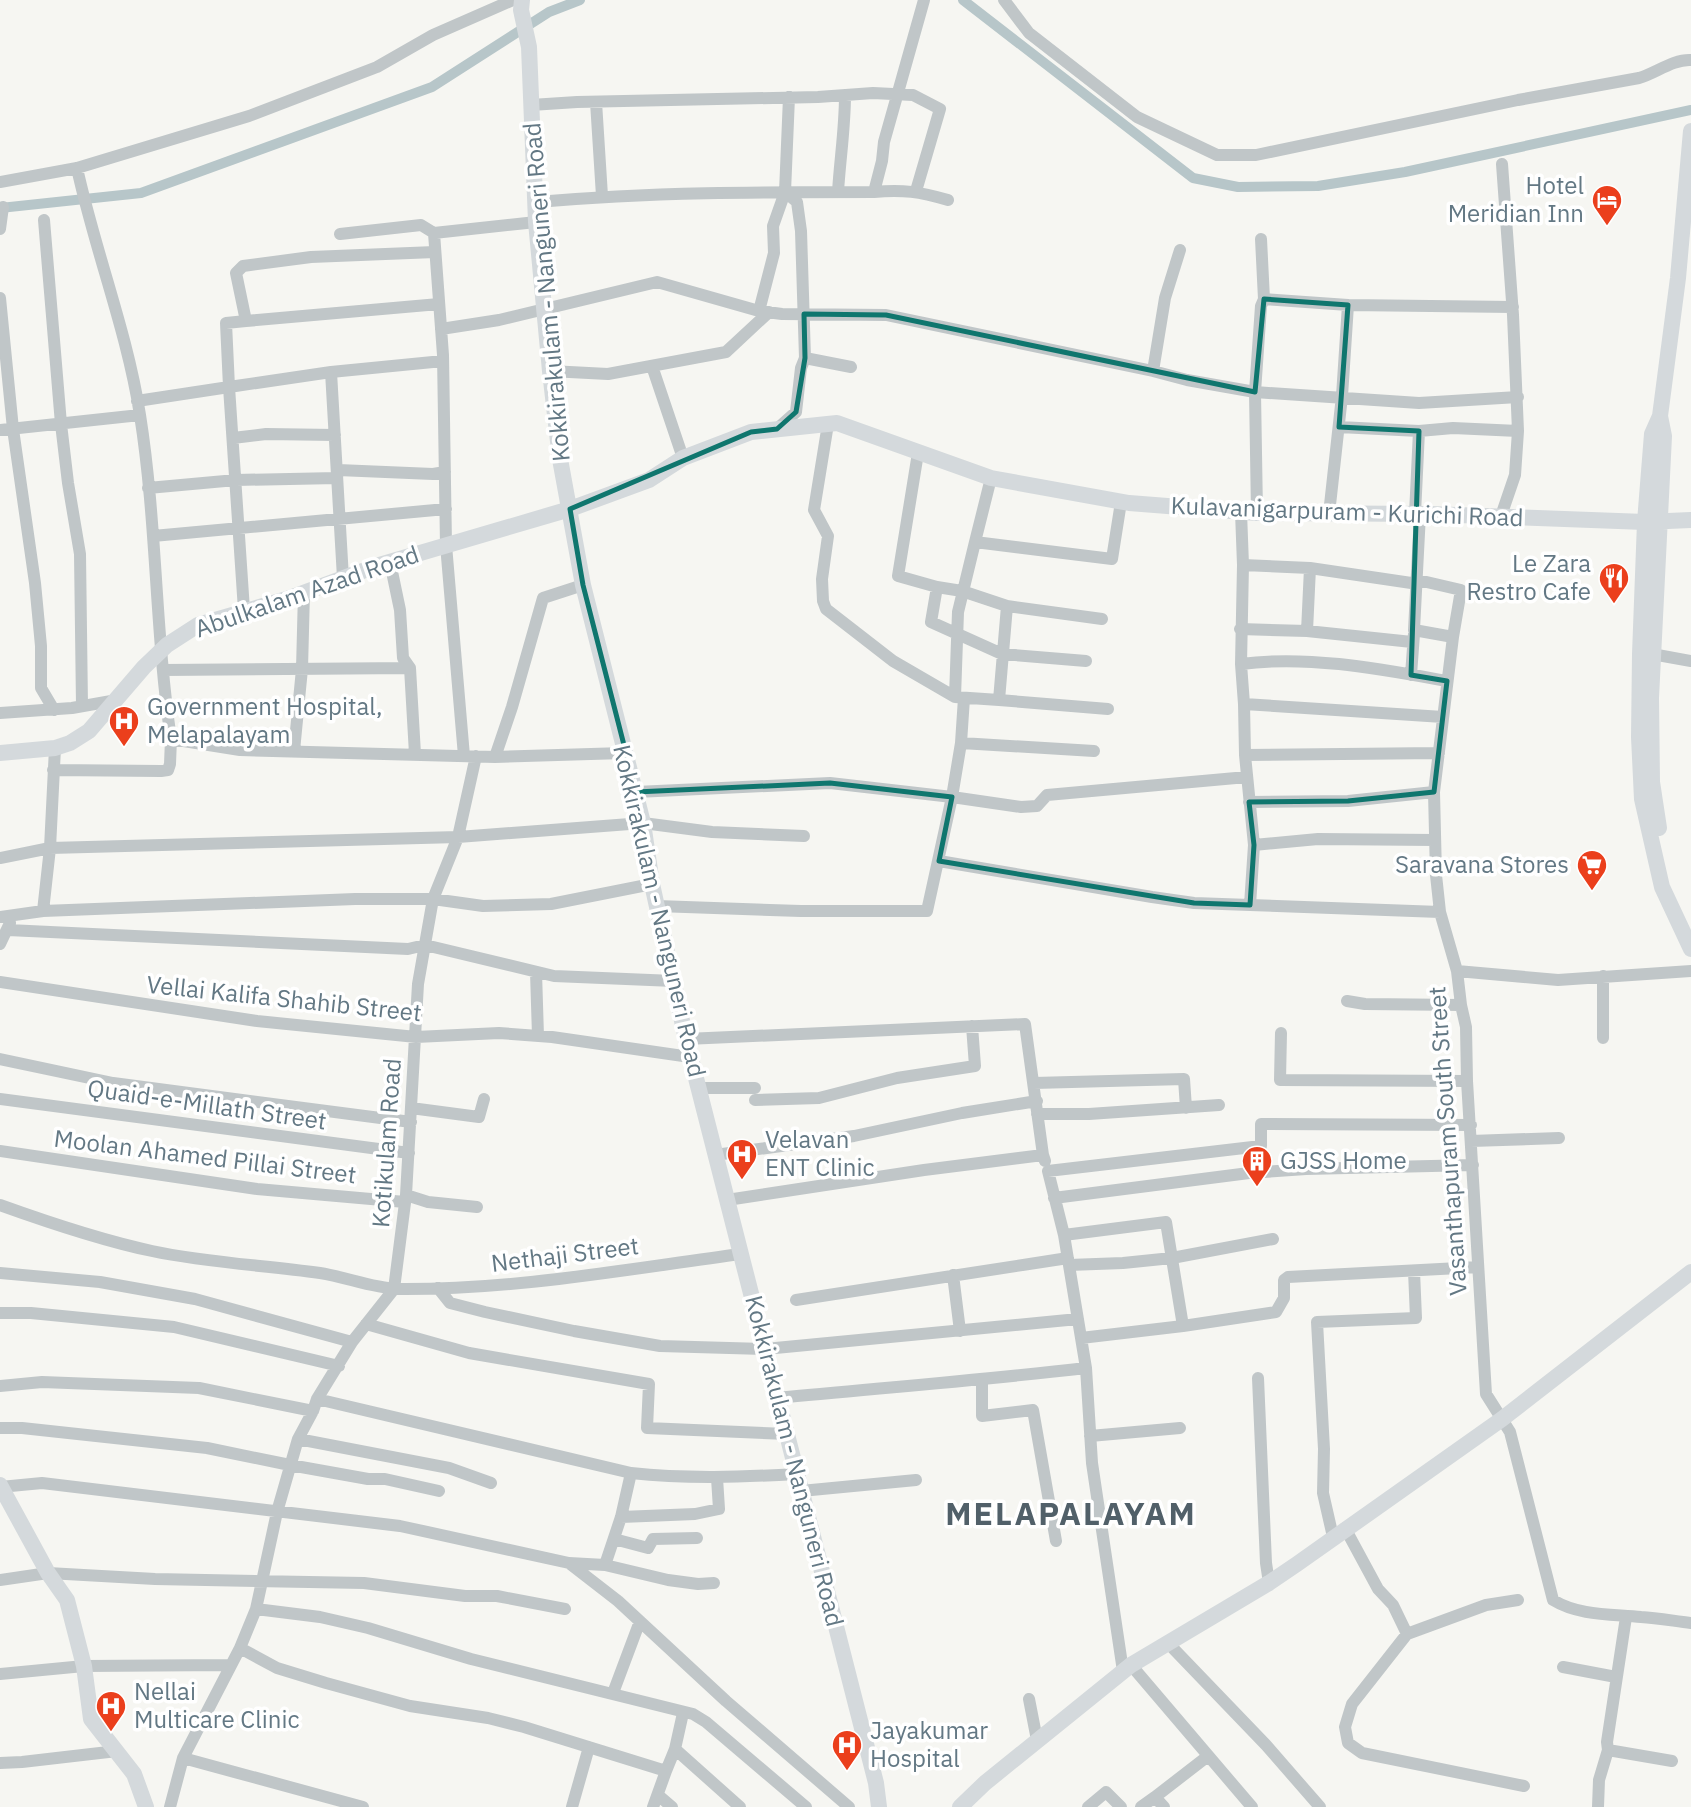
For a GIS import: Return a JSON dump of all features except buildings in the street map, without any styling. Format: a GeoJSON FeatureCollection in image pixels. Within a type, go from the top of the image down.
{"type":"FeatureCollection","features":[{"type":"Feature","properties":{"kind":"main road","name":"Kokkirakulam - Nanguneri Road"},"geometry":{"type":"LineString","coordinates":[[519,3],[529,47],[537,222],[550,370],[560,459],[583,585],[636,792],[652,884],[690,1058],[876,1783],[879,1807]]}},
{"type":"Feature","properties":{"kind":"main road"},"geometry":{"type":"LineString","coordinates":[[1691,133],[1684,277],[1660,416],[1652,434],[1652,782],[1669,877],[1691,926]]}},
{"type":"Feature","properties":{"kind":"main road","name":"Kulavanigarpuram - Kurichi Road"},"geometry":{"type":"LineString","coordinates":[[570,509],[649,480],[683,458],[751,432],[837,423],[991,478],[1121,502],[1249,513],[1417,514],[1652,522],[1691,520]]}},
{"type":"Feature","properties":{"kind":"main road","name":"Abulkalam Azad Road"},"geometry":{"type":"LineString","coordinates":[[0,753],[55,748],[70,743],[89,731],[144,667],[161,651],[198,625],[390,562],[570,509]]}},
{"type":"Feature","properties":{"kind":"main road"},"geometry":{"type":"LineString","coordinates":[[1652,522],[1640,681],[1642,799],[1662,887],[1691,949]]}},
{"type":"Feature","properties":{"kind":"main road"},"geometry":{"type":"LineString","coordinates":[[960,1807],[985,1783],[1127,1668],[1269,1583],[1502,1419],[1691,1272]]}},
{"type":"Feature","properties":{"kind":"main road"},"geometry":{"type":"LineString","coordinates":[[0,1486],[48,1573],[67,1600],[84,1666],[91,1719],[134,1774],[146,1807]]}},
{"type":"Feature","properties":{"kind":"main road"},"geometry":{"type":"LineString","coordinates":[[876,1783],[886,1795],[891,1807]]}},
{"type":"Feature","properties":{"kind":"main road"},"geometry":{"type":"LineString","coordinates":[[948,1807],[985,1783]]}},
{"type":"Feature","properties":{"kind":"street"},"geometry":{"type":"LineString","coordinates":[[874,192],[884,142],[924,0]]}},
{"type":"Feature","properties":{"kind":"street"},"geometry":{"type":"LineString","coordinates":[[1004,0],[1028,33],[1137,117],[1217,155],[1256,155],[1518,100],[1639,78],[1656,73],[1680,60],[1691,60]]}},
{"type":"Feature","properties":{"kind":"street"},"geometry":{"type":"LineString","coordinates":[[0,182],[78,168],[248,116],[367,71],[433,35],[519,3]]}},
{"type":"Feature","properties":{"kind":"street"},"geometry":{"type":"LineString","coordinates":[[838,192],[845,133],[845,95]]}},
{"type":"Feature","properties":{"kind":"street"},"geometry":{"type":"LineString","coordinates":[[531,105],[913,95],[940,109],[916,191]]}},
{"type":"Feature","properties":{"kind":"street"},"geometry":{"type":"LineString","coordinates":[[550,370],[608,374],[726,352],[764,312],[774,253],[773,226],[785,192],[789,97]]}},
{"type":"Feature","properties":{"kind":"street"},"geometry":{"type":"LineString","coordinates":[[596,102],[602,196]]}},
{"type":"Feature","properties":{"kind":"street"},"geometry":{"type":"LineString","coordinates":[[1501,516],[1515,475],[1518,431],[1513,307],[1502,164]]}},
{"type":"Feature","properties":{"kind":"street"},"geometry":{"type":"LineString","coordinates":[[53,770],[168,770],[170,764],[171,738],[140,415],[117,307],[86,207],[78,168]]}},
{"type":"Feature","properties":{"kind":"street"},"geometry":{"type":"LineString","coordinates":[[537,202],[602,196],[874,192],[899,189],[948,200]]}},
{"type":"Feature","properties":{"kind":"street"},"geometry":{"type":"LineString","coordinates":[[777,429],[796,412],[801,368],[805,358],[801,231],[797,202],[785,192]]}},
{"type":"Feature","properties":{"kind":"street"},"geometry":{"type":"LineString","coordinates":[[0,229],[4,207]]}},
{"type":"Feature","properties":{"kind":"street"},"geometry":{"type":"LineString","coordinates":[[44,220],[61,424],[80,554],[82,706]]}},
{"type":"Feature","properties":{"kind":"street"},"geometry":{"type":"LineString","coordinates":[[340,234],[421,225],[434,233],[537,222]]}},
{"type":"Feature","properties":{"kind":"street","name":"Kotikulam Road"},"geometry":{"type":"LineString","coordinates":[[394,1289],[406,1199],[418,984],[433,899],[458,837],[470,756],[446,545],[443,361],[434,233]]}},
{"type":"Feature","properties":{"kind":"street"},"geometry":{"type":"LineString","coordinates":[[1250,905],[1254,845],[1248,802],[1240,629],[1261,306],[1264,299],[1261,239]]}},
{"type":"Feature","properties":{"kind":"street"},"geometry":{"type":"LineString","coordinates":[[1153,371],[1165,298],[1180,250]]}},
{"type":"Feature","properties":{"kind":"street"},"geometry":{"type":"LineString","coordinates":[[246,321],[236,273],[243,266],[311,257],[435,252]]}},
{"type":"Feature","properties":{"kind":"street"},"geometry":{"type":"LineString","coordinates":[[441,329],[499,320],[657,282],[764,312],[886,315],[1187,380],[1255,391],[1419,403],[1518,397]]}},
{"type":"Feature","properties":{"kind":"street"},"geometry":{"type":"LineString","coordinates":[[0,298],[6,429],[35,583],[41,646],[41,688],[54,710]]}},
{"type":"Feature","properties":{"kind":"street"},"geometry":{"type":"LineString","coordinates":[[1264,299],[1348,305],[1513,307]]}},
{"type":"Feature","properties":{"kind":"street"},"geometry":{"type":"LineString","coordinates":[[244,610],[226,323],[439,304]]}},
{"type":"Feature","properties":{"kind":"street"},"geometry":{"type":"LineString","coordinates":[[1329,514],[1342,396],[1348,305]]}},
{"type":"Feature","properties":{"kind":"street"},"geometry":{"type":"LineString","coordinates":[[805,358],[851,367]]}},
{"type":"Feature","properties":{"kind":"street"},"geometry":{"type":"LineString","coordinates":[[137,401],[331,372],[443,361]]}},
{"type":"Feature","properties":{"kind":"street"},"geometry":{"type":"LineString","coordinates":[[652,366],[683,458]]}},
{"type":"Feature","properties":{"kind":"street"},"geometry":{"type":"LineString","coordinates":[[331,372],[343,578]]}},
{"type":"Feature","properties":{"kind":"street"},"geometry":{"type":"LineString","coordinates":[[6,429],[140,415]]}},
{"type":"Feature","properties":{"kind":"street"},"geometry":{"type":"LineString","coordinates":[[828,424],[814,510],[828,536],[822,579],[826,609],[893,662],[960,697],[1108,709]]}},
{"type":"Feature","properties":{"kind":"street"},"geometry":{"type":"LineString","coordinates":[[1339,427],[1419,431],[1453,428],[1518,431]]}},
{"type":"Feature","properties":{"kind":"street"},"geometry":{"type":"LineString","coordinates":[[1410,675],[1418,582],[1419,431]]}},
{"type":"Feature","properties":{"kind":"street"},"geometry":{"type":"LineString","coordinates":[[233,438],[267,434],[335,435]]}},
{"type":"Feature","properties":{"kind":"street"},"geometry":{"type":"LineString","coordinates":[[918,453],[898,576],[962,591],[1007,606],[1102,619]]}},
{"type":"Feature","properties":{"kind":"street"},"geometry":{"type":"LineString","coordinates":[[338,470],[433,474],[445,472]]}},
{"type":"Feature","properties":{"kind":"street"},"geometry":{"type":"LineString","coordinates":[[148,488],[236,480],[337,478],[338,470]]}},
{"type":"Feature","properties":{"kind":"street"},"geometry":{"type":"LineString","coordinates":[[657,906],[801,911],[927,911],[953,797],[961,743],[958,612],[991,478]]}},
{"type":"Feature","properties":{"kind":"street"},"geometry":{"type":"LineString","coordinates":[[975,542],[1112,558],[1121,502]]}},
{"type":"Feature","properties":{"kind":"street"},"geometry":{"type":"LineString","coordinates":[[153,536],[446,509]]}},
{"type":"Feature","properties":{"kind":"street"},"geometry":{"type":"LineString","coordinates":[[390,562],[400,610],[403,658],[410,668],[415,754]]}},
{"type":"Feature","properties":{"kind":"street"},"geometry":{"type":"LineString","coordinates":[[1243,565],[1310,568],[1418,582]]}},
{"type":"Feature","properties":{"kind":"street"},"geometry":{"type":"LineString","coordinates":[[1307,631],[1310,568]]}},
{"type":"Feature","properties":{"kind":"street","name":"Vasanthapuram South Street"},"geometry":{"type":"LineString","coordinates":[[1418,582],[1461,590],[1434,792],[1436,875],[1440,912],[1457,971],[1466,1027],[1486,1394],[1510,1432],[1553,1600],[1566,1608],[1626,1617]]}},
{"type":"Feature","properties":{"kind":"street"},"geometry":{"type":"LineString","coordinates":[[495,757],[543,597],[583,585]]}},
{"type":"Feature","properties":{"kind":"street"},"geometry":{"type":"LineString","coordinates":[[937,587],[931,622],[959,636],[1002,654],[1086,661]]}},
{"type":"Feature","properties":{"kind":"street"},"geometry":{"type":"LineString","coordinates":[[294,751],[302,669],[304,592]]}},
{"type":"Feature","properties":{"kind":"street"},"geometry":{"type":"LineString","coordinates":[[999,699],[1007,606]]}},
{"type":"Feature","properties":{"kind":"street"},"geometry":{"type":"LineString","coordinates":[[1240,629],[1453,637]]}},
{"type":"Feature","properties":{"kind":"street"},"geometry":{"type":"LineString","coordinates":[[1652,654],[1691,661]]}},
{"type":"Feature","properties":{"kind":"street"},"geometry":{"type":"LineString","coordinates":[[1241,664],[1264,661],[1311,662],[1447,681]]}},
{"type":"Feature","properties":{"kind":"street"},"geometry":{"type":"LineString","coordinates":[[163,670],[410,668]]}},
{"type":"Feature","properties":{"kind":"street"},"geometry":{"type":"LineString","coordinates":[[0,713],[54,710],[117,700]]}},
{"type":"Feature","properties":{"kind":"street"},"geometry":{"type":"LineString","coordinates":[[1244,704],[1443,717]]}},
{"type":"Feature","properties":{"kind":"street"},"geometry":{"type":"LineString","coordinates":[[171,738],[240,750],[495,757],[624,753]]}},
{"type":"Feature","properties":{"kind":"street"},"geometry":{"type":"LineString","coordinates":[[961,743],[1094,751]]}},
{"type":"Feature","properties":{"kind":"street"},"geometry":{"type":"LineString","coordinates":[[43,911],[50,848],[55,748]]}},
{"type":"Feature","properties":{"kind":"street"},"geometry":{"type":"LineString","coordinates":[[1245,755],[1439,753]]}},
{"type":"Feature","properties":{"kind":"street"},"geometry":{"type":"LineString","coordinates":[[636,792],[830,783],[1021,807],[1037,806],[1047,795],[1247,777]]}},
{"type":"Feature","properties":{"kind":"street"},"geometry":{"type":"LineString","coordinates":[[1248,802],[1348,802],[1434,792]]}},
{"type":"Feature","properties":{"kind":"street"},"geometry":{"type":"LineString","coordinates":[[0,858],[50,848],[458,837],[643,823],[712,832],[804,835]]}},
{"type":"Feature","properties":{"kind":"street"},"geometry":{"type":"LineString","coordinates":[[1254,845],[1318,839],[1435,840]]}},
{"type":"Feature","properties":{"kind":"street"},"geometry":{"type":"LineString","coordinates":[[939,861],[1194,902],[1440,912]]}},
{"type":"Feature","properties":{"kind":"street"},"geometry":{"type":"LineString","coordinates":[[0,944],[8,930],[6,916],[43,911],[341,900],[433,899],[483,906],[551,904],[652,884]]}},
{"type":"Feature","properties":{"kind":"street"},"geometry":{"type":"LineString","coordinates":[[8,930],[408,949],[425,944],[554,976],[674,981]]}},
{"type":"Feature","properties":{"kind":"street"},"geometry":{"type":"LineString","coordinates":[[1457,971],[1558,980],[1691,971]]}},
{"type":"Feature","properties":{"kind":"street"},"geometry":{"type":"LineString","coordinates":[[536,972],[538,1036]]}},
{"type":"Feature","properties":{"kind":"street"},"geometry":{"type":"LineString","coordinates":[[1603,976],[1603,1038]]}},
{"type":"Feature","properties":{"kind":"street","name":"Vellai Kalifa Shahib Street"},"geometry":{"type":"LineString","coordinates":[[0,982],[257,1021],[416,1037],[499,1033],[538,1036],[690,1058]]}},
{"type":"Feature","properties":{"kind":"street"},"geometry":{"type":"LineString","coordinates":[[1347,1001],[1365,1004],[1461,1005]]}},
{"type":"Feature","properties":{"kind":"street"},"geometry":{"type":"LineString","coordinates":[[686,1039],[1025,1024],[1043,1155],[1064,1235],[1079,1319],[1086,1368],[1090,1436],[1127,1668],[1252,1807]]}},
{"type":"Feature","properties":{"kind":"street"},"geometry":{"type":"LineString","coordinates":[[698,1088],[819,1098],[897,1078],[975,1066],[972,1026]]}},
{"type":"Feature","properties":{"kind":"street"},"geometry":{"type":"LineString","coordinates":[[1281,1033],[1280,1080],[1467,1081]]}},
{"type":"Feature","properties":{"kind":"street"},"geometry":{"type":"LineString","coordinates":[[0,1059],[113,1083],[411,1122]]}},
{"type":"Feature","properties":{"kind":"street"},"geometry":{"type":"LineString","coordinates":[[1034,1083],[1184,1079],[1185,1108]]}},
{"type":"Feature","properties":{"kind":"street"},"geometry":{"type":"LineString","coordinates":[[411,1108],[479,1117],[484,1098]]}},
{"type":"Feature","properties":{"kind":"street","name":"Quaid-e-Millath Street"},"geometry":{"type":"LineString","coordinates":[[0,1099],[409,1153]]}},
{"type":"Feature","properties":{"kind":"street"},"geometry":{"type":"LineString","coordinates":[[715,1155],[854,1136],[962,1113],[1037,1108],[1089,1114],[1219,1105]]}},
{"type":"Feature","properties":{"kind":"street"},"geometry":{"type":"LineString","coordinates":[[1048,1171],[1261,1146],[1261,1124],[1471,1125]]}},
{"type":"Feature","properties":{"kind":"street"},"geometry":{"type":"LineString","coordinates":[[1471,1141],[1559,1139]]}},
{"type":"Feature","properties":{"kind":"street","name":"Moolan Ahamed Pillai Street"},"geometry":{"type":"LineString","coordinates":[[0,1151],[257,1189],[406,1199],[477,1207]]}},
{"type":"Feature","properties":{"kind":"street"},"geometry":{"type":"LineString","coordinates":[[727,1200],[1043,1155]]}},
{"type":"Feature","properties":{"kind":"street"},"geometry":{"type":"LineString","coordinates":[[1054,1198],[1283,1170],[1473,1166]]}},
{"type":"Feature","properties":{"kind":"street","name":"Nethaji Street"},"geometry":{"type":"LineString","coordinates":[[0,1205],[71,1231],[153,1251],[218,1262],[322,1274],[394,1289],[534,1283],[741,1254]]}},
{"type":"Feature","properties":{"kind":"street"},"geometry":{"type":"LineString","coordinates":[[1064,1235],[1166,1223],[1182,1326]]}},
{"type":"Feature","properties":{"kind":"street"},"geometry":{"type":"LineString","coordinates":[[796,1300],[953,1275],[1069,1261],[1123,1263],[1172,1258],[1273,1239]]}},
{"type":"Feature","properties":{"kind":"street"},"geometry":{"type":"LineString","coordinates":[[1081,1338],[1236,1320],[1276,1312],[1284,1298],[1284,1280],[1287,1277],[1478,1266]]}},
{"type":"Feature","properties":{"kind":"street"},"geometry":{"type":"LineString","coordinates":[[1407,1634],[1393,1605],[1378,1589],[1339,1533],[1323,1493],[1324,1449],[1317,1322],[1416,1318],[1414,1271]]}},
{"type":"Feature","properties":{"kind":"street"},"geometry":{"type":"LineString","coordinates":[[0,1273],[100,1282],[195,1299],[352,1342]]}},
{"type":"Feature","properties":{"kind":"street"},"geometry":{"type":"LineString","coordinates":[[953,1275],[960,1331]]}},
{"type":"Feature","properties":{"kind":"street"},"geometry":{"type":"LineString","coordinates":[[438,1288],[450,1303],[574,1331],[660,1346],[765,1349],[1079,1319]]}},
{"type":"Feature","properties":{"kind":"street"},"geometry":{"type":"LineString","coordinates":[[170,1807],[183,1758],[240,1648],[256,1609],[277,1513],[298,1439],[352,1342],[394,1289]]}},
{"type":"Feature","properties":{"kind":"street"},"geometry":{"type":"LineString","coordinates":[[0,1313],[31,1312],[174,1326],[339,1366]]}},
{"type":"Feature","properties":{"kind":"street"},"geometry":{"type":"LineString","coordinates":[[366,1324],[469,1353],[649,1384],[647,1428],[787,1433]]}},
{"type":"Feature","properties":{"kind":"street"},"geometry":{"type":"LineString","coordinates":[[778,1398],[1086,1368]]}},
{"type":"Feature","properties":{"kind":"street"},"geometry":{"type":"LineString","coordinates":[[1258,1378],[1265,1563],[1269,1583]]}},
{"type":"Feature","properties":{"kind":"street"},"geometry":{"type":"LineString","coordinates":[[982,1380],[982,1416],[1033,1410],[1056,1541]]}},
{"type":"Feature","properties":{"kind":"street"},"geometry":{"type":"LineString","coordinates":[[0,1386],[42,1382],[199,1388],[315,1405],[631,1473],[675,1478],[797,1474]]}},
{"type":"Feature","properties":{"kind":"street"},"geometry":{"type":"LineString","coordinates":[[0,1429],[207,1448],[439,1491]]}},
{"type":"Feature","properties":{"kind":"street"},"geometry":{"type":"LineString","coordinates":[[1090,1436],[1180,1429]]}},
{"type":"Feature","properties":{"kind":"street"},"geometry":{"type":"LineString","coordinates":[[298,1439],[449,1468],[491,1483]]}},
{"type":"Feature","properties":{"kind":"street"},"geometry":{"type":"LineString","coordinates":[[606,1565],[631,1473]]}},
{"type":"Feature","properties":{"kind":"street"},"geometry":{"type":"LineString","coordinates":[[621,1517],[695,1514],[719,1509],[717,1478]]}},
{"type":"Feature","properties":{"kind":"street"},"geometry":{"type":"LineString","coordinates":[[802,1490],[916,1480]]}},
{"type":"Feature","properties":{"kind":"street"},"geometry":{"type":"LineString","coordinates":[[0,1486],[42,1483],[400,1526],[569,1563],[606,1565],[668,1580],[714,1583]]}},
{"type":"Feature","properties":{"kind":"street"},"geometry":{"type":"LineString","coordinates":[[614,1539],[648,1548],[653,1539],[697,1538]]}},
{"type":"Feature","properties":{"kind":"street"},"geometry":{"type":"LineString","coordinates":[[569,1563],[640,1621],[726,1701],[849,1807]]}},
{"type":"Feature","properties":{"kind":"street"},"geometry":{"type":"LineString","coordinates":[[0,1580],[48,1573],[155,1579],[364,1583],[465,1596],[497,1596],[565,1609]]}},
{"type":"Feature","properties":{"kind":"street"},"geometry":{"type":"LineString","coordinates":[[1518,1600],[1486,1605],[1407,1634],[1352,1704],[1345,1727],[1348,1743],[1362,1753],[1524,1786]]}},
{"type":"Feature","properties":{"kind":"street"},"geometry":{"type":"LineString","coordinates":[[256,1609],[320,1617],[356,1625],[471,1659],[693,1714],[806,1807]]}},
{"type":"Feature","properties":{"kind":"street"},"geometry":{"type":"LineString","coordinates":[[1598,1807],[1598,1780],[1608,1750],[1626,1617],[1691,1623]]}},
{"type":"Feature","properties":{"kind":"street"},"geometry":{"type":"LineString","coordinates":[[612,1693],[640,1621]]}},
{"type":"Feature","properties":{"kind":"street"},"geometry":{"type":"LineString","coordinates":[[1167,1642],[1266,1745],[1320,1807]]}},
{"type":"Feature","properties":{"kind":"street"},"geometry":{"type":"LineString","coordinates":[[240,1648],[277,1668],[326,1683],[410,1706],[488,1718],[524,1727],[666,1771]]}},
{"type":"Feature","properties":{"kind":"street"},"geometry":{"type":"LineString","coordinates":[[0,1674],[84,1666],[230,1665]]}},
{"type":"Feature","properties":{"kind":"street"},"geometry":{"type":"LineString","coordinates":[[1563,1667],[1616,1677]]}},
{"type":"Feature","properties":{"kind":"street"},"geometry":{"type":"LineString","coordinates":[[1029,1699],[1037,1740]]}},
{"type":"Feature","properties":{"kind":"street"},"geometry":{"type":"LineString","coordinates":[[672,1807],[656,1801],[675,1749],[683,1713]]}},
{"type":"Feature","properties":{"kind":"street"},"geometry":{"type":"LineString","coordinates":[[572,1807],[589,1747]]}},
{"type":"Feature","properties":{"kind":"street"},"geometry":{"type":"LineString","coordinates":[[675,1749],[740,1807]]}},
{"type":"Feature","properties":{"kind":"street"},"geometry":{"type":"LineString","coordinates":[[1608,1750],[1672,1761]]}},
{"type":"Feature","properties":{"kind":"street"},"geometry":{"type":"LineString","coordinates":[[0,1763],[117,1751]]}},
{"type":"Feature","properties":{"kind":"street"},"geometry":{"type":"LineString","coordinates":[[1141,1807],[1160,1802],[1208,1756]]}},
{"type":"Feature","properties":{"kind":"street"},"geometry":{"type":"LineString","coordinates":[[183,1758],[363,1807]]}},
{"type":"Feature","properties":{"kind":"street"},"geometry":{"type":"LineString","coordinates":[[1088,1807],[1105,1792],[1121,1807]]}},
{"type":"Feature","properties":{"kind":"highlighted area"},"geometry":{"type":"Polygon","coordinates":[[[1264,299],[1348,305],[1339,427],[1419,431],[1411,675],[1447,681],[1434,792],[1348,801],[1249,802],[1254,845],[1250,905],[1194,903],[939,861],[952,797],[830,783],[636,792],[583,585],[570,509],[751,432],[777,429],[796,412],[805,358],[804,314],[886,315],[1255,392],[1264,299]]]}},
{"type":"Feature","properties":{"kind":"waterway"},"geometry":{"type":"LineString","coordinates":[[0,208],[141,193],[432,87],[549,12],[580,0]]}},
{"type":"Feature","properties":{"kind":"waterway"},"geometry":{"type":"LineString","coordinates":[[963,0],[1193,178],[1238,187],[1318,186],[1405,172],[1691,110]]}},
{"type":"Feature","properties":{"kind":"place","name":"Hotel Meridian Inn"},"geometry":{"type":"Point","coordinates":[1607,227]}},
{"type":"Feature","properties":{"kind":"place","name":"Le Zara Restro Cafe"},"geometry":{"type":"Point","coordinates":[1614,605]}},
{"type":"Feature","properties":{"kind":"place","name":"Government Hospital, Melapalayam"},"geometry":{"type":"Point","coordinates":[124,748]}},
{"type":"Feature","properties":{"kind":"place","name":"Saravana Stores"},"geometry":{"type":"Point","coordinates":[1592,892]}},
{"type":"Feature","properties":{"kind":"place","name":"Velavan ENT Clinic"},"geometry":{"type":"Point","coordinates":[742,1181]}},
{"type":"Feature","properties":{"kind":"place","name":"GJSS Home"},"geometry":{"type":"Point","coordinates":[1257,1188]}},
{"type":"Feature","properties":{"kind":"place","name":"Nellai Multicare Clinic"},"geometry":{"type":"Point","coordinates":[111,1733]}},
{"type":"Feature","properties":{"kind":"place","name":"Jayakumar Hospital"},"geometry":{"type":"Point","coordinates":[847,1772]}},
{"type":"Feature","properties":{"kind":"district","name":"MELAPALAYAM"},"geometry":{"type":"Point","coordinates":[1071,1514]}}]}
